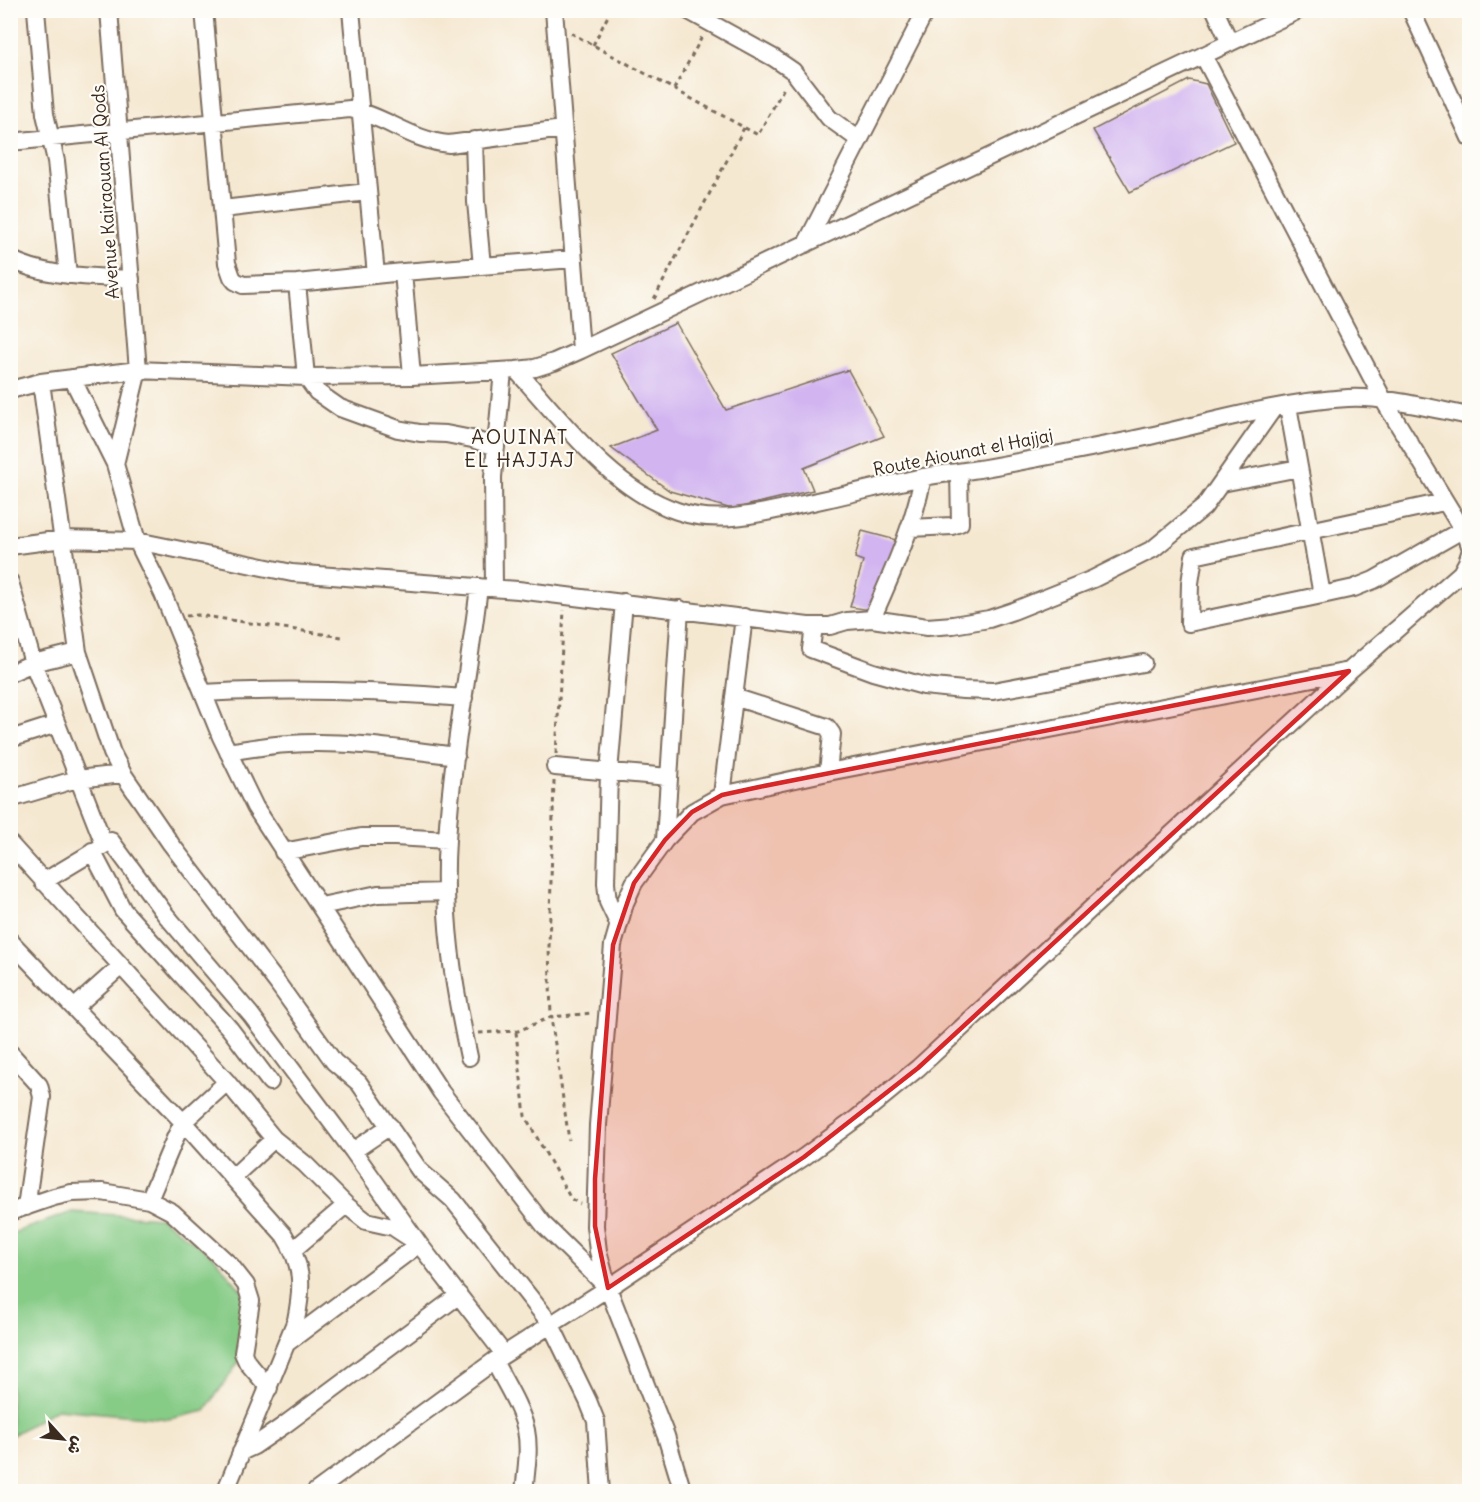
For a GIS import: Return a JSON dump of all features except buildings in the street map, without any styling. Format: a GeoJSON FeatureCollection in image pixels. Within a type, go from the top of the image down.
{"type":"FeatureCollection","features":[{"type":"Feature","properties":{"kind":"street"},"geometry":{"type":"LineString","coordinates":[[36,10],[45,114],[56,161],[68,275]]}},
{"type":"Feature","properties":{"kind":"street","name":"Avenue Kairaouan Al Qods"},"geometry":{"type":"LineString","coordinates":[[109,10],[138,370],[115,464]]}},
{"type":"Feature","properties":{"kind":"street"},"geometry":{"type":"LineString","coordinates":[[204,10],[227,263],[235,281],[243,285],[297,283],[403,272],[574,259]]}},
{"type":"Feature","properties":{"kind":"street"},"geometry":{"type":"LineString","coordinates":[[351,10],[376,275]]}},
{"type":"Feature","properties":{"kind":"street"},"geometry":{"type":"LineString","coordinates":[[687,10],[793,71],[829,118],[858,139]]}},
{"type":"Feature","properties":{"kind":"street"},"geometry":{"type":"LineString","coordinates":[[806,244],[926,10]]}},
{"type":"Feature","properties":{"kind":"street"},"geometry":{"type":"LineString","coordinates":[[1215,10],[1230,43]]}},
{"type":"Feature","properties":{"kind":"street"},"geometry":{"type":"LineString","coordinates":[[10,390],[42,382],[138,370],[306,377],[412,376],[535,368],[581,350],[1230,43],[1274,16],[1299,10]]}},
{"type":"Feature","properties":{"kind":"street"},"geometry":{"type":"LineString","coordinates":[[1411,10],[1470,138]]}},
{"type":"Feature","properties":{"kind":"street"},"geometry":{"type":"LineString","coordinates":[[555,17],[581,350]]}},
{"type":"Feature","properties":{"kind":"street"},"geometry":{"type":"LineString","coordinates":[[1203,55],[1384,401],[1466,538],[1354,588],[1190,623],[1190,583],[1194,556],[1444,502]]}},
{"type":"Feature","properties":{"kind":"street"},"geometry":{"type":"LineString","coordinates":[[10,142],[350,110],[360,111],[422,139],[448,144],[563,129]]}},
{"type":"Feature","properties":{"kind":"street"},"geometry":{"type":"LineString","coordinates":[[474,140],[476,202],[482,266]]}},
{"type":"Feature","properties":{"kind":"street"},"geometry":{"type":"LineString","coordinates":[[223,209],[367,192]]}},
{"type":"Feature","properties":{"kind":"street"},"geometry":{"type":"LineString","coordinates":[[10,259],[34,269],[68,275],[131,279]]}},
{"type":"Feature","properties":{"kind":"street"},"geometry":{"type":"LineString","coordinates":[[403,272],[412,376]]}},
{"type":"Feature","properties":{"kind":"street"},"geometry":{"type":"LineString","coordinates":[[297,283],[306,377],[310,385],[328,400],[355,415],[398,429],[446,434],[496,447]]}},
{"type":"Feature","properties":{"kind":"street"},"geometry":{"type":"LineString","coordinates":[[469,1057],[452,969],[446,892],[447,840],[464,698],[486,587],[496,447],[510,370]]}},
{"type":"Feature","properties":{"kind":"street","name":"Route Aiounat el Hajjaj"},"geometry":{"type":"LineString","coordinates":[[510,370],[599,461],[648,498],[676,511],[694,516],[733,518],[922,477],[1130,440],[1280,408],[1349,398],[1384,401],[1470,416]]}},
{"type":"Feature","properties":{"kind":"street"},"geometry":{"type":"LineString","coordinates":[[72,378],[115,464],[137,541],[172,617],[228,752],[255,807],[441,1092],[544,1225],[608,1288]]}},
{"type":"Feature","properties":{"kind":"street"},"geometry":{"type":"LineString","coordinates":[[42,382],[78,652],[112,753],[123,774],[165,836],[278,984],[334,1062],[359,1083],[420,1171],[453,1200],[550,1323],[596,1421],[601,1491]]}},
{"type":"Feature","properties":{"kind":"street"},"geometry":{"type":"LineString","coordinates":[[10,546],[63,540],[137,541],[292,573],[486,587],[814,626],[830,626],[847,621],[872,619],[927,627],[971,622],[1013,611],[1093,579],[1153,549],[1204,507],[1280,408]]}},
{"type":"Feature","properties":{"kind":"street"},"geometry":{"type":"LineString","coordinates":[[1280,408],[1299,468],[1322,595]]}},
{"type":"Feature","properties":{"kind":"street"},"geometry":{"type":"LineString","coordinates":[[1222,483],[1299,468]]}},
{"type":"Feature","properties":{"kind":"street"},"geometry":{"type":"LineString","coordinates":[[910,528],[952,526],[960,523],[959,472]]}},
{"type":"Feature","properties":{"kind":"street"},"geometry":{"type":"LineString","coordinates":[[872,619],[910,528],[918,504],[922,477]]}},
{"type":"Feature","properties":{"kind":"street"},"geometry":{"type":"LineString","coordinates":[[315,1491],[499,1357],[608,1288],[804,1157],[857,1118],[918,1068],[1349,671],[1461,573],[1470,553]]}},
{"type":"Feature","properties":{"kind":"street"},"geometry":{"type":"LineString","coordinates":[[10,582],[18,665],[57,724],[98,847],[123,910],[230,1029],[270,1082]]}},
{"type":"Feature","properties":{"kind":"street"},"geometry":{"type":"LineString","coordinates":[[618,923],[608,903],[606,883],[609,772],[624,602]]}},
{"type":"Feature","properties":{"kind":"street"},"geometry":{"type":"LineString","coordinates":[[665,840],[680,609]]}},
{"type":"Feature","properties":{"kind":"street"},"geometry":{"type":"LineString","coordinates":[[722,795],[744,617]]}},
{"type":"Feature","properties":{"kind":"street"},"geometry":{"type":"LineString","coordinates":[[814,626],[811,649],[873,672],[924,686],[993,691],[1143,663]]}},
{"type":"Feature","properties":{"kind":"street"},"geometry":{"type":"LineString","coordinates":[[18,665],[78,652]]}},
{"type":"Feature","properties":{"kind":"street"},"geometry":{"type":"LineString","coordinates":[[683,1491],[666,1436],[608,1288],[598,1251],[595,1214],[598,1125],[613,945],[624,903],[634,883],[665,840],[692,812],[722,795],[828,772],[1349,671]]}},
{"type":"Feature","properties":{"kind":"street"},"geometry":{"type":"LineString","coordinates":[[203,693],[372,692],[464,698]]}},
{"type":"Feature","properties":{"kind":"street"},"geometry":{"type":"LineString","coordinates":[[734,697],[827,727],[832,734],[828,772]]}},
{"type":"Feature","properties":{"kind":"street"},"geometry":{"type":"LineString","coordinates":[[10,739],[57,724]]}},
{"type":"Feature","properties":{"kind":"street"},"geometry":{"type":"LineString","coordinates":[[228,752],[289,744],[323,744],[393,747],[456,756]]}},
{"type":"Feature","properties":{"kind":"street"},"geometry":{"type":"LineString","coordinates":[[555,767],[669,777]]}},
{"type":"Feature","properties":{"kind":"street"},"geometry":{"type":"LineString","coordinates":[[10,799],[77,779],[123,774]]}},
{"type":"Feature","properties":{"kind":"street"},"geometry":{"type":"LineString","coordinates":[[283,852],[361,837],[447,840]]}},
{"type":"Feature","properties":{"kind":"street"},"geometry":{"type":"LineString","coordinates":[[44,882],[111,841],[165,914],[251,1015],[459,1295],[499,1357],[526,1430],[528,1451],[524,1491]]}},
{"type":"Feature","properties":{"kind":"street"},"geometry":{"type":"LineString","coordinates":[[10,844],[226,1082],[274,1139],[305,1164],[346,1205],[366,1221],[393,1227],[419,1244]]}},
{"type":"Feature","properties":{"kind":"street"},"geometry":{"type":"LineString","coordinates":[[321,906],[378,894],[446,892]]}},
{"type":"Feature","properties":{"kind":"street"},"geometry":{"type":"LineString","coordinates":[[10,941],[183,1122],[284,1235],[293,1250],[298,1264],[300,1300],[296,1320],[225,1491]]}},
{"type":"Feature","properties":{"kind":"street"},"geometry":{"type":"LineString","coordinates":[[74,1008],[120,966]]}},
{"type":"Feature","properties":{"kind":"street"},"geometry":{"type":"LineString","coordinates":[[10,1053],[39,1084],[42,1097],[18,1209]]}},
{"type":"Feature","properties":{"kind":"street"},"geometry":{"type":"LineString","coordinates":[[149,1200],[183,1122],[226,1082]]}},
{"type":"Feature","properties":{"kind":"street"},"geometry":{"type":"LineString","coordinates":[[353,1151],[390,1126]]}},
{"type":"Feature","properties":{"kind":"street"},"geometry":{"type":"LineString","coordinates":[[233,1177],[274,1139]]}},
{"type":"Feature","properties":{"kind":"street"},"geometry":{"type":"LineString","coordinates":[[18,1209],[54,1197],[102,1192],[149,1200],[182,1219],[240,1275],[250,1292],[243,1353],[247,1362],[269,1388]]}},
{"type":"Feature","properties":{"kind":"street"},"geometry":{"type":"LineString","coordinates":[[293,1250],[346,1205]]}},
{"type":"Feature","properties":{"kind":"street"},"geometry":{"type":"LineString","coordinates":[[287,1343],[419,1244]]}},
{"type":"Feature","properties":{"kind":"street"},"geometry":{"type":"LineString","coordinates":[[241,1452],[283,1426],[459,1295]]}},
{"type":"Feature","properties":{"kind":"path"},"geometry":{"type":"LineString","coordinates":[[593,45],[611,10]]}},
{"type":"Feature","properties":{"kind":"path"},"geometry":{"type":"LineString","coordinates":[[555,17],[593,45],[758,135],[793,71]]}},
{"type":"Feature","properties":{"kind":"path"},"geometry":{"type":"LineString","coordinates":[[674,89],[709,23]]}},
{"type":"Feature","properties":{"kind":"path"},"geometry":{"type":"LineString","coordinates":[[643,321],[744,128]]}},
{"type":"Feature","properties":{"kind":"path"},"geometry":{"type":"LineString","coordinates":[[564,597],[549,947],[551,1017],[569,1140]]}},
{"type":"Feature","properties":{"kind":"path"},"geometry":{"type":"LineString","coordinates":[[172,617],[198,615],[342,636]]}},
{"type":"Feature","properties":{"kind":"path"},"geometry":{"type":"LineString","coordinates":[[476,1033],[518,1031],[551,1017],[608,1011]]}},
{"type":"Feature","properties":{"kind":"path"},"geometry":{"type":"LineString","coordinates":[[516,1032],[525,1116],[571,1198],[595,1214]]}},
{"type":"Feature","properties":{"kind":"highlighted area"},"geometry":{"type":"Polygon","coordinates":[[[1349,671],[918,1068],[804,1157],[608,1288],[595,1226],[595,1179],[613,945],[634,883],[665,840],[692,812],[722,795],[759,787],[1349,671]]]}},
{"type":"Feature","properties":{"kind":"green space"},"geometry":{"type":"Polygon","coordinates":[[[72,1212],[161,1218],[214,1257],[252,1303],[245,1353],[205,1411],[169,1419],[57,1409],[11,1436],[10,1234],[72,1212]]]}},
{"type":"Feature","properties":{"kind":"district","name":"AOUINAT EL HAJJAJ"},"geometry":{"type":"Point","coordinates":[520,448]}}]}
